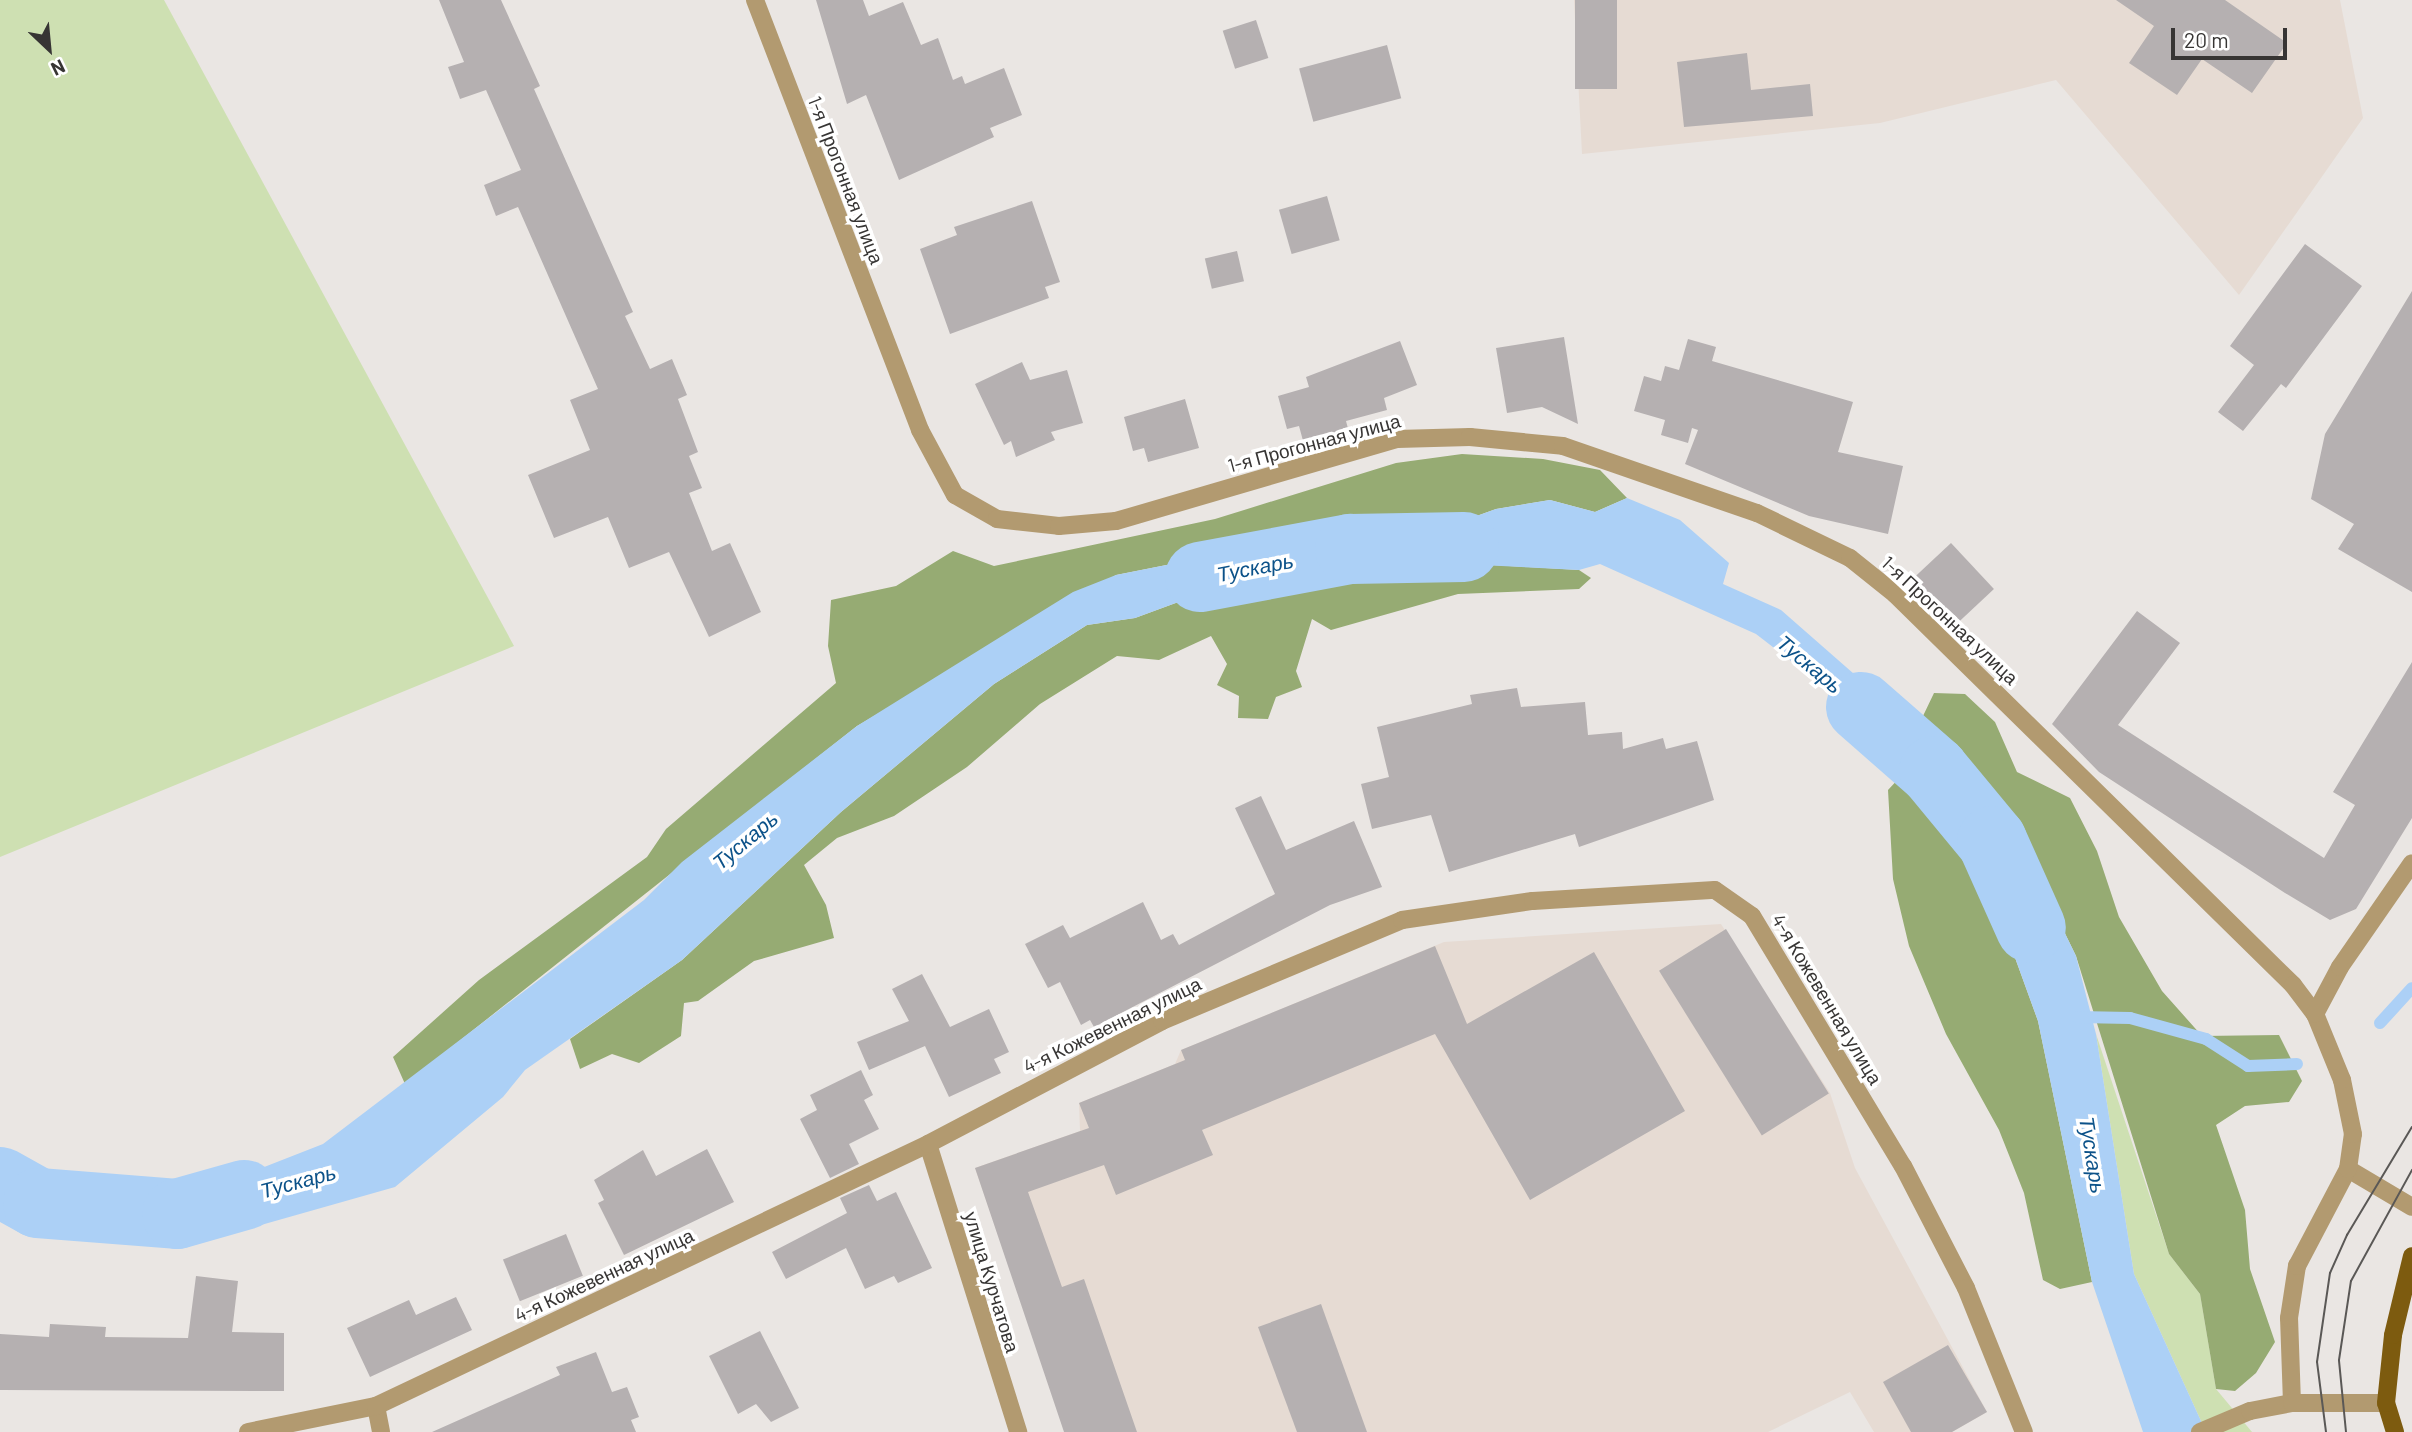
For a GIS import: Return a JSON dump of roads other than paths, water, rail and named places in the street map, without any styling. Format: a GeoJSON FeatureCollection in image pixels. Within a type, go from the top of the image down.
{"type":"FeatureCollection","features":[{"type":"Feature","properties":{"kind":"main road"},"geometry":{"type":"LineString","coordinates":[[2395,1432],[2386,1403],[2393,1335],[2412,1256]]}},
{"type":"Feature","properties":{"kind":"street","name":"1-я Прогонная улица"},"geometry":{"type":"LineString","coordinates":[[755,0],[920,430],[955,495],[997,519],[1059,526],[1116,521],[1397,439],[1470,437],[1563,446],[1757,513],[1850,558],[1895,594],[2284,976],[2315,1014],[2342,1080],[2353,1135],[2348,1169],[2297,1266],[2289,1318],[2292,1403]]}},
{"type":"Feature","properties":{"kind":"street"},"geometry":{"type":"LineString","coordinates":[[2315,1014],[2340,967],[2412,863]]}},
{"type":"Feature","properties":{"kind":"street","name":"4-я Кожевенная улица"},"geometry":{"type":"LineString","coordinates":[[248,1432],[376,1406],[928,1144],[1162,1021],[1402,920],[1534,901],[1715,890],[1752,916],[1903,1166],[1966,1288],[2024,1432]]}},
{"type":"Feature","properties":{"kind":"street","name":"улица Курчатова"},"geometry":{"type":"LineString","coordinates":[[928,1144],[1018,1432]]}},
{"type":"Feature","properties":{"kind":"street"},"geometry":{"type":"LineString","coordinates":[[2348,1169],[2412,1207]]}},
{"type":"Feature","properties":{"kind":"street"},"geometry":{"type":"LineString","coordinates":[[2200,1432],[2250,1411],[2292,1403],[2386,1403]]}},
{"type":"Feature","properties":{"kind":"street"},"geometry":{"type":"LineString","coordinates":[[376,1406],[381,1432]]}},
{"type":"Feature","properties":{"kind":"water"},"geometry":{"type":"Polygon","coordinates":[[[1627,498],[1680,520],[1729,563],[1723,584],[1781,610],[1878,695],[1923,716],[1936,740],[2004,808],[2076,956],[2096,1034],[2134,1274],[2206,1432],[2143,1432],[2092,1282],[2038,1021],[1993,897],[1992,841],[1934,771],[1756,634],[1600,564],[1579,570],[1423,562],[1350,549],[1295,559],[1135,618],[1087,625],[994,684],[841,812],[682,960],[525,1070],[503,1097],[395,1187],[190,1245],[69,1236],[0,1198],[0,1170],[67,1205],[150,1212],[323,1144],[644,900],[682,862],[857,726],[1073,592],[1116,575],[1232,552],[1326,520],[1446,527],[1496,509],[1550,500],[1595,512],[1627,498]]]}},
{"type":"Feature","properties":{"kind":"waterway","name":"Тускарь"},"geometry":{"type":"LineString","coordinates":[[1200,577],[1350,549],[1464,547]]}},
{"type":"Feature","properties":{"kind":"waterway","name":"Тускарь"},"geometry":{"type":"LineString","coordinates":[[1861,707],[1934,771],[1992,841],[2031,928]]}},
{"type":"Feature","properties":{"kind":"waterway"},"geometry":{"type":"LineString","coordinates":[[2380,1023],[2412,988]]}},
{"type":"Feature","properties":{"kind":"waterway"},"geometry":{"type":"LineString","coordinates":[[2078,1017],[2130,1018],[2206,1039],[2248,1066],[2297,1064]]}},
{"type":"Feature","properties":{"kind":"waterway","name":"Тускарь"},"geometry":{"type":"LineString","coordinates":[[0,1182],[38,1203],[177,1214],[244,1195]]}},
{"type":"Feature","properties":{"kind":"tram line"},"geometry":{"type":"LineString","coordinates":[[2326,1432],[2317,1362],[2330,1273],[2347,1235],[2412,1127]]}},
{"type":"Feature","properties":{"kind":"tram line"},"geometry":{"type":"LineString","coordinates":[[2346,1432],[2339,1360],[2351,1281],[2412,1170]]}}]}
